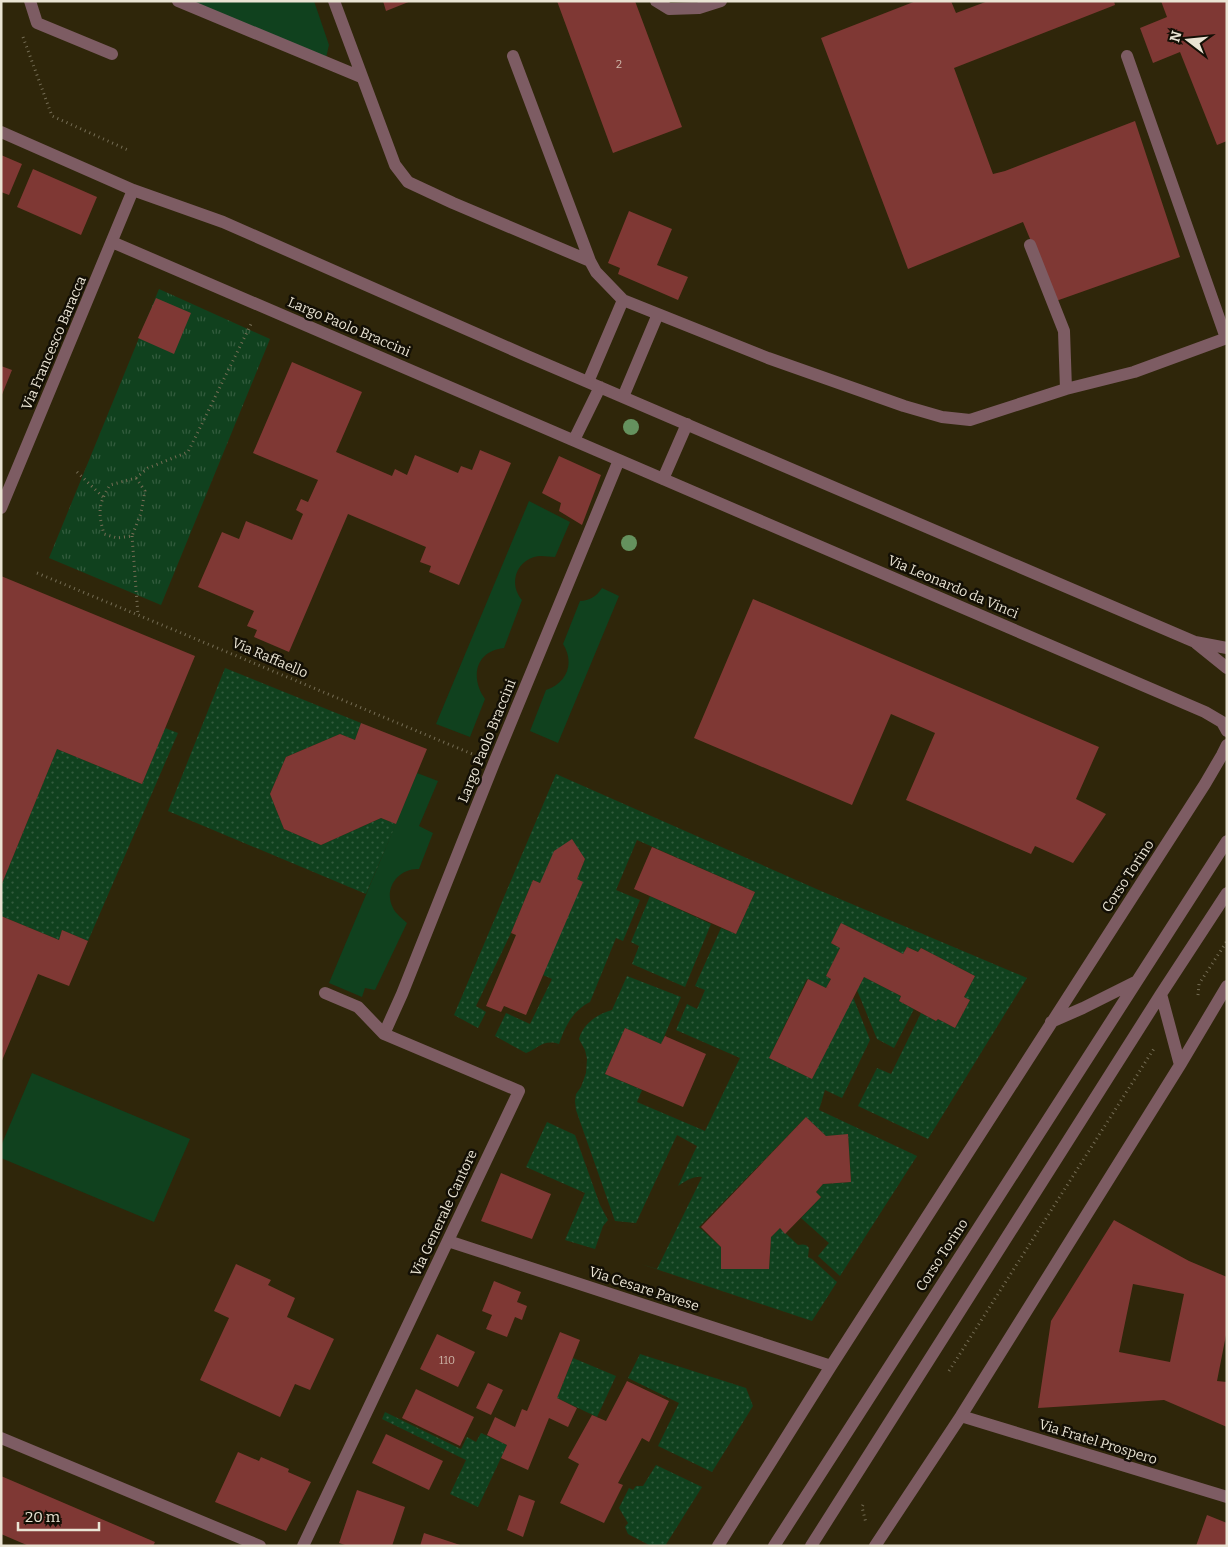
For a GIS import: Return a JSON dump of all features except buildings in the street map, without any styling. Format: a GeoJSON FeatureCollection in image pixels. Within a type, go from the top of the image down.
{"type":"FeatureCollection","features":[{"type":"Feature","properties":{"kind":"street"},"geometry":{"type":"LineString","coordinates":[[30,1],[38,23],[112,54]]}},
{"type":"Feature","properties":{"kind":"street"},"geometry":{"type":"LineString","coordinates":[[178,1],[361,77]]}},
{"type":"Feature","properties":{"kind":"street"},"geometry":{"type":"LineString","coordinates":[[334,1],[395,164],[408,182],[590,261]]}},
{"type":"Feature","properties":{"kind":"street"},"geometry":{"type":"LineString","coordinates":[[656,1],[669,9],[699,8],[721,1]]}},
{"type":"Feature","properties":{"kind":"street"},"geometry":{"type":"LineString","coordinates":[[513,56],[590,261],[596,272],[623,300],[768,358],[904,406],[942,417],[970,420],[1066,388],[1134,372],[1226,338],[1127,56]]}},
{"type":"Feature","properties":{"kind":"street"},"geometry":{"type":"LineString","coordinates":[[1,132],[133,190],[223,222],[623,397],[1194,642],[1227,648]]}},
{"type":"Feature","properties":{"kind":"street","name":"Via Francesco Baracca"},"geometry":{"type":"LineString","coordinates":[[1,508],[133,190]]}},
{"type":"Feature","properties":{"kind":"street","name":"Largo Paolo Braccini"},"geometry":{"type":"LineString","coordinates":[[112,242],[663,479]]}},
{"type":"Feature","properties":{"kind":"street"},"geometry":{"type":"LineString","coordinates":[[1030,245],[1064,331],[1066,388]]}},
{"type":"Feature","properties":{"kind":"street"},"geometry":{"type":"LineString","coordinates":[[574,440],[623,300]]}},
{"type":"Feature","properties":{"kind":"street"},"geometry":{"type":"LineString","coordinates":[[623,397],[658,314]]}},
{"type":"Feature","properties":{"kind":"street"},"geometry":{"type":"LineString","coordinates":[[663,479],[687,424]]}},
{"type":"Feature","properties":{"kind":"street","name":"Largo Paolo Braccini"},"geometry":{"type":"LineString","coordinates":[[384,1034],[402,994],[494,763],[619,460]]}},
{"type":"Feature","properties":{"kind":"street","name":"Via Leonardo da Vinci"},"geometry":{"type":"LineString","coordinates":[[663,479],[1205,712],[1222,722],[1227,730]]}},
{"type":"Feature","properties":{"kind":"street"},"geometry":{"type":"LineString","coordinates":[[1194,642],[1227,668]]}},
{"type":"Feature","properties":{"kind":"street","name":"Corso Torino"},"geometry":{"type":"LineString","coordinates":[[718,1546],[830,1366],[1209,776],[1227,744]]}},
{"type":"Feature","properties":{"kind":"street","name":"Corso Torino"},"geometry":{"type":"LineString","coordinates":[[774,1546],[1227,841]]}},
{"type":"Feature","properties":{"kind":"street"},"geometry":{"type":"LineString","coordinates":[[811,1546],[1161,994],[1227,894]]}},
{"type":"Feature","properties":{"kind":"street"},"geometry":{"type":"LineString","coordinates":[[1051,1022],[1137,981]]}},
{"type":"Feature","properties":{"kind":"street"},"geometry":{"type":"LineString","coordinates":[[875,1546],[961,1416],[1180,1065],[1227,986]]}},
{"type":"Feature","properties":{"kind":"street","name":"Via Generale Cantore"},"geometry":{"type":"LineString","coordinates":[[303,1546],[518,1091],[384,1034],[358,1007],[325,993]]}},
{"type":"Feature","properties":{"kind":"street"},"geometry":{"type":"LineString","coordinates":[[1161,994],[1180,1065]]}},
{"type":"Feature","properties":{"kind":"street","name":"Via Cesare Pavese"},"geometry":{"type":"LineString","coordinates":[[448,1241],[830,1366]]}},
{"type":"Feature","properties":{"kind":"street","name":"Via Fratel Prospero"},"geometry":{"type":"LineString","coordinates":[[961,1416],[1227,1497]]}},
{"type":"Feature","properties":{"kind":"street"},"geometry":{"type":"LineString","coordinates":[[1,1438],[260,1546]]}},
{"type":"Feature","properties":{"kind":"path"},"geometry":{"type":"LineString","coordinates":[[35,72],[52,116],[128,150]]}},
{"type":"Feature","properties":{"kind":"path"},"geometry":{"type":"LineString","coordinates":[[132,536],[117,538],[104,534],[99,518],[103,497],[110,485],[136,478],[148,468],[188,452],[260,306]]}},
{"type":"Feature","properties":{"kind":"path"},"geometry":{"type":"LineString","coordinates":[[77,472],[103,497]]}},
{"type":"Feature","properties":{"kind":"path"},"geometry":{"type":"LineString","coordinates":[[136,478],[144,491],[141,513],[132,536],[138,615]]}},
{"type":"Feature","properties":{"kind":"path","name":"Via Raffaello"},"geometry":{"type":"LineString","coordinates":[[37,572],[494,763]]}},
{"type":"Feature","properties":{"kind":"path"},"geometry":{"type":"LineString","coordinates":[[1197,1001],[1199,984],[1227,940]]}},
{"type":"Feature","properties":{"kind":"path"},"geometry":{"type":"LineString","coordinates":[[948,1372],[1162,1035],[1171,1032]]}},
{"type":"Feature","properties":{"kind":"path"},"geometry":{"type":"LineString","coordinates":[[866,1526],[862,1507],[868,1498]]}},
{"type":"Feature","properties":{"kind":"green space"},"geometry":{"type":"Polygon","coordinates":[[[189,1],[314,1],[329,45],[326,58],[189,1]]]}},
{"type":"Feature","properties":{"kind":"green space"},"geometry":{"type":"Polygon","coordinates":[[[159,289],[270,339],[161,605],[49,558],[159,289]]]}},
{"type":"Feature","properties":{"kind":"green space"},"geometry":{"type":"Polygon","coordinates":[[[529,501],[570,522],[555,557],[534,557],[527,560],[518,569],[515,581],[518,594],[522,600],[504,648],[487,654],[481,660],[478,667],[478,683],[485,699],[470,737],[436,724],[529,501]]]}},
{"type":"Feature","properties":{"kind":"green space"},"geometry":{"type":"Polygon","coordinates":[[[602,588],[619,596],[558,743],[530,731],[546,690],[559,683],[567,671],[567,651],[563,644],[580,601],[592,598],[602,588]]]}},
{"type":"Feature","properties":{"kind":"green space"},"geometry":{"type":"Polygon","coordinates":[[[225,668],[361,723],[355,740],[340,734],[286,757],[270,794],[284,829],[321,845],[381,818],[396,824],[366,894],[168,811],[225,668]]]}},
{"type":"Feature","properties":{"kind":"green space"},"geometry":{"type":"Polygon","coordinates":[[[165,728],[178,733],[88,941],[62,930],[59,940],[1,916],[1,886],[57,749],[142,784],[165,728]]]}},
{"type":"Feature","properties":{"kind":"green space"},"geometry":{"type":"Polygon","coordinates":[[[417,773],[438,781],[419,826],[433,833],[419,869],[405,872],[394,881],[391,887],[390,901],[393,908],[407,923],[375,990],[365,988],[362,997],[329,983],[417,773]]]}},
{"type":"Feature","properties":{"kind":"green space"},"geometry":{"type":"Polygon","coordinates":[[[556,774],[821,891],[1027,978],[928,1139],[858,1106],[877,1068],[891,1074],[921,1013],[955,1028],[970,1000],[964,997],[975,976],[921,948],[918,952],[907,947],[903,954],[841,923],[831,943],[840,948],[826,976],[831,979],[826,988],[807,979],[769,1058],[812,1079],[853,997],[870,1040],[842,1098],[825,1090],[819,1110],[917,1156],[840,1276],[818,1256],[829,1243],[801,1218],[821,1197],[816,1192],[823,1184],[851,1182],[848,1135],[826,1136],[806,1117],[699,1227],[721,1247],[721,1269],[769,1269],[771,1237],[780,1228],[798,1245],[803,1244],[807,1246],[809,1248],[808,1257],[837,1282],[812,1321],[641,1264],[657,1269],[702,1177],[693,1178],[678,1186],[697,1146],[677,1135],[636,1223],[615,1221],[576,1110],[576,1094],[581,1087],[586,1073],[587,1059],[579,1039],[591,1020],[612,1010],[627,976],[681,997],[661,1044],[625,1028],[605,1074],[642,1090],[637,1102],[705,1131],[740,1058],[676,1030],[687,1004],[697,1009],[705,990],[695,986],[721,928],[736,934],[755,892],[637,840],[616,890],[640,900],[623,941],[616,938],[590,1002],[574,1015],[559,1044],[545,1043],[526,1053],[495,1036],[506,1013],[530,1024],[552,979],[543,975],[585,859],[572,840],[540,883],[533,880],[511,933],[476,1006],[486,1012],[478,1028],[454,1015],[556,774]]]}},
{"type":"Feature","properties":{"kind":"green space"},"geometry":{"type":"Polygon","coordinates":[[[650,896],[711,924],[685,987],[632,964],[639,946],[631,942],[650,896]]]}},
{"type":"Feature","properties":{"kind":"green space"},"geometry":{"type":"Polygon","coordinates":[[[864,977],[901,996],[899,1001],[914,1009],[894,1048],[877,1039],[857,990],[864,977]]]}},
{"type":"Feature","properties":{"kind":"green space"},"geometry":{"type":"Polygon","coordinates":[[[32,1073],[190,1139],[154,1222],[1,1158],[1,1146],[32,1073]]]}},
{"type":"Feature","properties":{"kind":"green space"},"geometry":{"type":"Polygon","coordinates":[[[547,1122],[575,1135],[600,1205],[608,1220],[603,1226],[595,1249],[565,1240],[585,1193],[526,1167],[547,1122]]]}},
{"type":"Feature","properties":{"kind":"green space"},"geometry":{"type":"Polygon","coordinates":[[[640,1354],[746,1388],[753,1406],[712,1472],[658,1446],[679,1403],[628,1378],[640,1354]]]}},
{"type":"Feature","properties":{"kind":"green space"},"geometry":{"type":"Polygon","coordinates":[[[573,1358],[616,1376],[597,1417],[557,1398],[573,1358]]]}},
{"type":"Feature","properties":{"kind":"green space"},"geometry":{"type":"Polygon","coordinates":[[[385,1412],[461,1449],[467,1437],[476,1442],[481,1433],[507,1445],[478,1507],[450,1494],[466,1460],[382,1419],[385,1412]]]}},
{"type":"Feature","properties":{"kind":"green space"},"geometry":{"type":"Polygon","coordinates":[[[656,1465],[702,1487],[665,1546],[651,1546],[628,1534],[625,1527],[628,1523],[619,1508],[629,1488],[633,1490],[636,1486],[643,1486],[656,1465]]]}}]}
